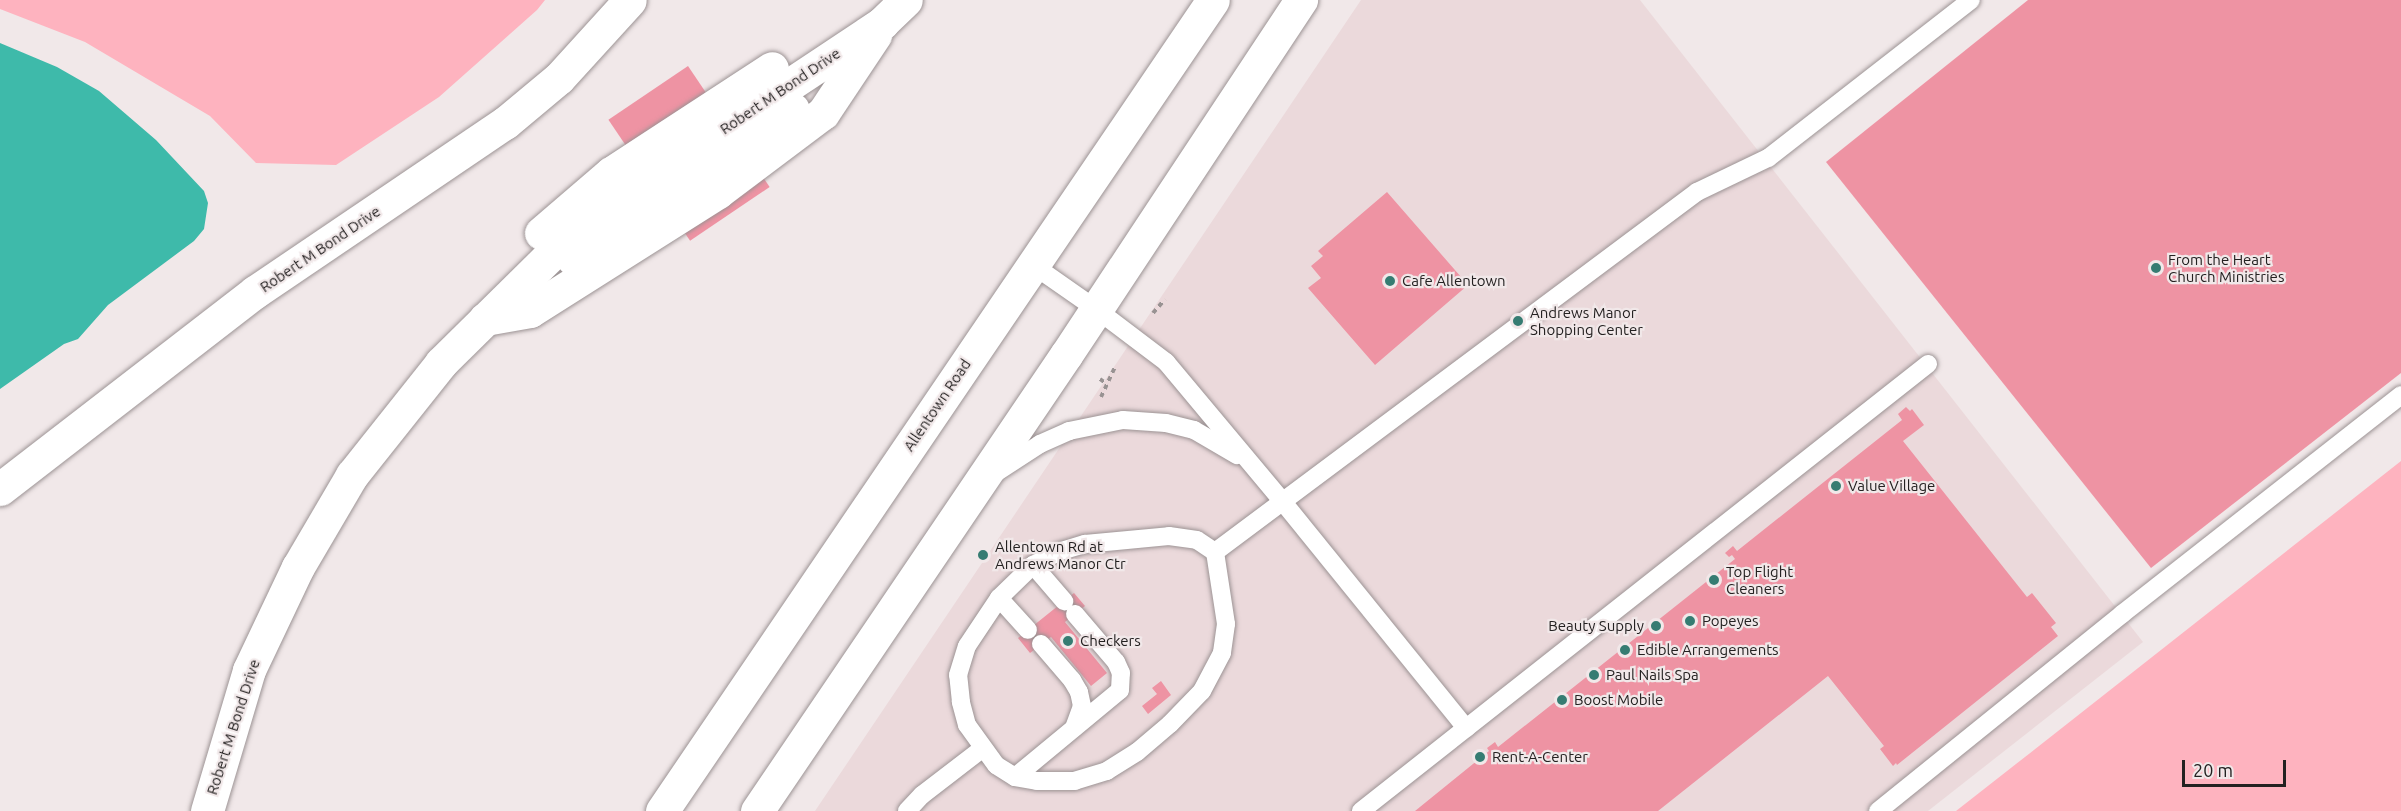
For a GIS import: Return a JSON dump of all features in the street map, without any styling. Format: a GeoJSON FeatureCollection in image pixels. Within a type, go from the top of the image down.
{"type":"FeatureCollection","features":[{"type":"Feature","properties":{"kind":"street","name":"Robert M Bond Drive"},"geometry":{"type":"LineString","coordinates":[[0,489],[255,292],[505,123],[559,78],[630,0]]}},
{"type":"Feature","properties":{"kind":"street","name":"Robert M Bond Drive"},"geometry":{"type":"LineString","coordinates":[[207,811],[249,670],[298,567],[352,475],[441,363],[570,236],[616,201],[882,24],[906,0]]}},
{"type":"Feature","properties":{"kind":"street","name":"Allentown Road"},"geometry":{"type":"LineString","coordinates":[[662,811],[1213,0]]}},
{"type":"Feature","properties":{"kind":"street"},"geometry":{"type":"LineString","coordinates":[[757,811],[980,483],[1300,0]]}},
{"type":"Feature","properties":{"kind":"street","name":"Robert M Bond Drive"},"geometry":{"type":"LineString","coordinates":[[485,319],[530,311],[718,192],[823,113],[882,24]]}},
{"type":"Feature","properties":{"kind":"lane"},"geometry":{"type":"LineString","coordinates":[[1215,552],[1698,192],[1768,158],[1971,0]]}},
{"type":"Feature","properties":{"kind":"lane"},"geometry":{"type":"LineString","coordinates":[[1033,265],[1166,362],[1466,728]]}},
{"type":"Feature","properties":{"kind":"lane"},"geometry":{"type":"LineString","coordinates":[[1361,811],[1928,364]]}},
{"type":"Feature","properties":{"kind":"lane"},"geometry":{"type":"LineString","coordinates":[[1878,811],[2122,614],[2401,395]]}},
{"type":"Feature","properties":{"kind":"lane"},"geometry":{"type":"LineString","coordinates":[[980,483],[1040,444],[1069,431],[1123,420],[1166,423],[1194,430],[1254,467]]}},
{"type":"Feature","properties":{"kind":"lane"},"geometry":{"type":"LineString","coordinates":[[1169,536],[1197,540],[1215,552],[1226,624],[1221,652],[1202,691],[1170,724],[1137,752],[1107,771],[1075,781],[1037,781],[1015,777],[996,765],[982,749],[967,725],[961,702],[958,675],[967,646],[999,598],[1033,565],[1058,552],[1085,544],[1169,536]]}},
{"type":"Feature","properties":{"kind":"lane"},"geometry":{"type":"LineString","coordinates":[[1015,777],[1120,690],[1122,681],[1116,662],[1033,565]]}},
{"type":"Feature","properties":{"kind":"lane"},"geometry":{"type":"LineString","coordinates":[[999,598],[1028,630]]}},
{"type":"Feature","properties":{"kind":"lane"},"geometry":{"type":"LineString","coordinates":[[1041,644],[1072,680],[1079,692],[1082,706],[1073,730]]}},
{"type":"Feature","properties":{"kind":"lane"},"geometry":{"type":"LineString","coordinates":[[907,811],[922,795],[982,749]]}},
{"type":"Feature","properties":{"kind":"path"},"geometry":{"type":"LineString","coordinates":[[1154,313],[1165,298]]}},
{"type":"Feature","properties":{"kind":"path"},"geometry":{"type":"LineString","coordinates":[[1099,402],[1116,365]]}},
{"type":"Feature","properties":{"kind":"path"},"geometry":{"type":"LineString","coordinates":[[1100,379],[1107,384]]}},
{"type":"Feature","properties":{"kind":"shaded area"},"geometry":{"type":"Polygon","coordinates":[[[0,0],[545,0],[537,10],[439,97],[336,165],[256,163],[210,116],[85,42],[0,9],[0,0]]]}},
{"type":"Feature","properties":{"kind":"shaded area","name":"Andrews Manor Shopping Center"},"geometry":{"type":"Polygon","coordinates":[[[1361,0],[1640,0],[2143,642],[1928,811],[815,811],[1361,0]]]}},
{"type":"Feature","properties":{"kind":"shaded area"},"geometry":{"type":"Polygon","coordinates":[[[0,43],[57,67],[99,91],[156,140],[204,191],[208,203],[204,229],[194,241],[108,305],[78,339],[64,344],[0,389],[0,43]]]}},
{"type":"Feature","properties":{"kind":"shaded area"},"geometry":{"type":"Polygon","coordinates":[[[2401,461],[2401,811],[1956,811],[2053,735],[2401,461]]]}},
{"type":"Feature","properties":{"kind":"building","name":"From the Heart Church Ministries"},"geometry":{"type":"Polygon","coordinates":[[[2028,0],[2401,0],[2401,373],[2151,568],[1826,162],[2028,0]]]}},
{"type":"Feature","properties":{"kind":"building"},"geometry":{"type":"Polygon","coordinates":[[[688,66],[770,187],[690,241],[608,120],[688,66]]]}},
{"type":"Feature","properties":{"kind":"building","name":"Cafe Allentown"},"geometry":{"type":"Polygon","coordinates":[[[1387,192],[1468,285],[1375,365],[1308,288],[1321,278],[1311,266],[1323,256],[1318,251],[1387,192]]]}},
{"type":"Feature","properties":{"kind":"building"},"geometry":{"type":"Polygon","coordinates":[[[1906,407],[1910,411],[1912,409],[1924,425],[1903,441],[2027,597],[2032,593],[2056,623],[2051,627],[2058,636],[1897,765],[1896,763],[1893,766],[1880,749],[1884,746],[1828,676],[1658,811],[1415,811],[1489,751],[1487,748],[1495,742],[1498,747],[1735,559],[1732,555],[1729,557],[1725,553],[1733,546],[1737,551],[1902,420],[1898,414],[1906,407]]]}},
{"type":"Feature","properties":{"kind":"building","name":"Checkers"},"geometry":{"type":"Polygon","coordinates":[[[1074,593],[1085,606],[1065,622],[1107,673],[1091,686],[1051,637],[1030,653],[1018,638],[1074,593]]]}},
{"type":"Feature","properties":{"kind":"building"},"geometry":{"type":"Polygon","coordinates":[[[1161,681],[1171,695],[1148,714],[1142,706],[1157,694],[1152,688],[1161,681]]]}},
{"type":"Feature","properties":{"kind":"place","name":"From the Heart Church Ministries"},"geometry":{"type":"Point","coordinates":[2156,268]}},
{"type":"Feature","properties":{"kind":"place","name":"Cafe Allentown"},"geometry":{"type":"Point","coordinates":[1390,281]}},
{"type":"Feature","properties":{"kind":"place","name":"Andrews Manor Shopping Center"},"geometry":{"type":"Point","coordinates":[1518,321]}},
{"type":"Feature","properties":{"kind":"place","name":"Value Village"},"geometry":{"type":"Point","coordinates":[1836,486]}},
{"type":"Feature","properties":{"kind":"place","name":"Allentown Rd at Andrews Manor Ctr"},"geometry":{"type":"Point","coordinates":[983,555]}},
{"type":"Feature","properties":{"kind":"place","name":"Top Flight Cleaners"},"geometry":{"type":"Point","coordinates":[1714,580]}},
{"type":"Feature","properties":{"kind":"place","name":"Popeyes"},"geometry":{"type":"Point","coordinates":[1690,621]}},
{"type":"Feature","properties":{"kind":"place","name":"Beauty Supply"},"geometry":{"type":"Point","coordinates":[1656,626]}},
{"type":"Feature","properties":{"kind":"place","name":"Checkers"},"geometry":{"type":"Point","coordinates":[1068,641]}},
{"type":"Feature","properties":{"kind":"place","name":"Edible Arrangements"},"geometry":{"type":"Point","coordinates":[1625,650]}},
{"type":"Feature","properties":{"kind":"place","name":"Paul Nails Spa"},"geometry":{"type":"Point","coordinates":[1594,675]}},
{"type":"Feature","properties":{"kind":"place","name":"Boost Mobile"},"geometry":{"type":"Point","coordinates":[1562,700]}},
{"type":"Feature","properties":{"kind":"place","name":"Rent-A-Center"},"geometry":{"type":"Point","coordinates":[1480,757]}}]}
